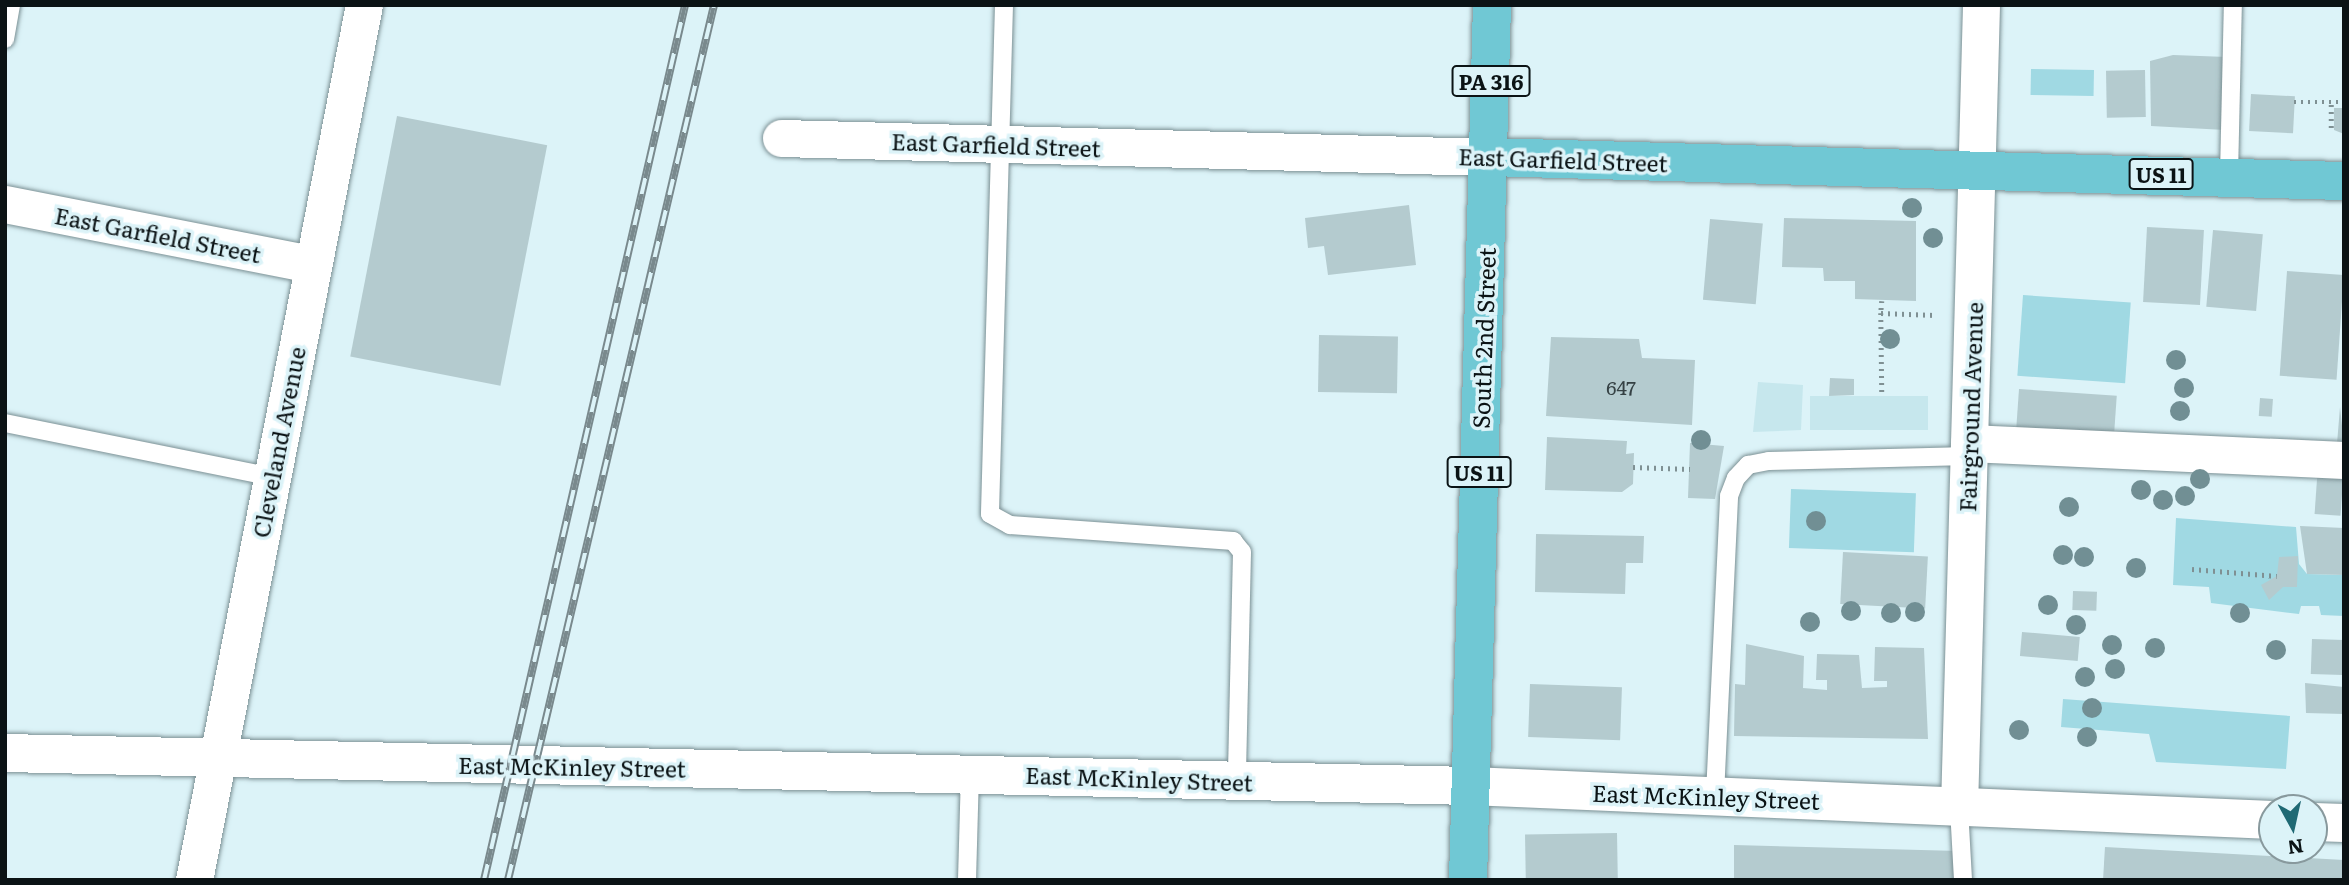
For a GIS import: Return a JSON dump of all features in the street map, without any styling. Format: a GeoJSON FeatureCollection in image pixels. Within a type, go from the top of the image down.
{"type":"FeatureCollection","features":[{"type":"Feature","properties":{"kind":"main road","name":"South 2nd Street"},"geometry":{"type":"LineString","coordinates":[[1468,880],[1492,5]]}},
{"type":"Feature","properties":{"kind":"main road","name":"East Garfield Street"},"geometry":{"type":"LineString","coordinates":[[1489,157],[2229,175],[2344,181]]}},
{"type":"Feature","properties":{"kind":"street","name":"Cleveland Avenue"},"geometry":{"type":"LineString","coordinates":[[194,880],[273,477],[311,264],[364,5]]}},
{"type":"Feature","properties":{"kind":"street","name":"Fairground Avenue"},"geometry":{"type":"LineString","coordinates":[[1959,808],[1980,5]]}},
{"type":"Feature","properties":{"kind":"street","name":"East Garfield Street"},"geometry":{"type":"LineString","coordinates":[[781,138],[1489,157]]}},
{"type":"Feature","properties":{"kind":"street","name":"East Garfield Street"},"geometry":{"type":"LineString","coordinates":[[5,204],[311,264]]}},
{"type":"Feature","properties":{"kind":"street"},"geometry":{"type":"LineString","coordinates":[[1969,450],[2344,460]]}},
{"type":"Feature","properties":{"kind":"street","name":"East McKinley Street"},"geometry":{"type":"LineString","coordinates":[[5,753],[218,760],[970,772],[1470,786],[2258,819]]}},
{"type":"Feature","properties":{"kind":"lane"},"geometry":{"type":"LineString","coordinates":[[5,38],[11,5]]}},
{"type":"Feature","properties":{"kind":"lane"},"geometry":{"type":"LineString","coordinates":[[1004,5],[1002,144],[991,322],[990,514],[1010,526],[1233,541],[1242,552],[1237,781]]}},
{"type":"Feature","properties":{"kind":"lane"},"geometry":{"type":"LineString","coordinates":[[2229,175],[2232,5]]}},
{"type":"Feature","properties":{"kind":"lane"},"geometry":{"type":"LineString","coordinates":[[5,424],[273,477]]}},
{"type":"Feature","properties":{"kind":"lane"},"geometry":{"type":"LineString","coordinates":[[1715,795],[1729,496],[1736,478],[1748,465],[1769,461],[1969,450]]}},
{"type":"Feature","properties":{"kind":"lane"},"geometry":{"type":"LineString","coordinates":[[967,880],[970,772]]}},
{"type":"Feature","properties":{"kind":"lane"},"geometry":{"type":"LineString","coordinates":[[1959,808],[1963,880]]}},
{"type":"Feature","properties":{"kind":"path"},"geometry":{"type":"LineString","coordinates":[[2294,102],[2344,102]]}},
{"type":"Feature","properties":{"kind":"path"},"geometry":{"type":"LineString","coordinates":[[2331,102],[2331,128]]}},
{"type":"Feature","properties":{"kind":"path"},"geometry":{"type":"LineString","coordinates":[[1882,301],[1882,395]]}},
{"type":"Feature","properties":{"kind":"path"},"geometry":{"type":"LineString","coordinates":[[1881,313],[1935,315]]}},
{"type":"Feature","properties":{"kind":"path"},"geometry":{"type":"LineString","coordinates":[[1633,467],[1690,469]]}},
{"type":"Feature","properties":{"kind":"path"},"geometry":{"type":"LineString","coordinates":[[2192,569],[2277,576]]}},
{"type":"Feature","properties":{"kind":"shaded area"},"geometry":{"type":"Polygon","coordinates":[[[2031,69],[2094,70],[2094,96],[2031,95],[2031,69]]]}},
{"type":"Feature","properties":{"kind":"shaded area"},"geometry":{"type":"Polygon","coordinates":[[[2023,295],[2131,303],[2125,383],[2017,376],[2023,295]]]}},
{"type":"Feature","properties":{"kind":"shaded area"},"geometry":{"type":"Polygon","coordinates":[[[1758,382],[1803,385],[1801,430],[1753,432],[1758,382]]]}},
{"type":"Feature","properties":{"kind":"shaded area"},"geometry":{"type":"Polygon","coordinates":[[[1810,396],[1928,396],[1928,430],[1810,430],[1810,396]]]}},
{"type":"Feature","properties":{"kind":"shaded area"},"geometry":{"type":"Polygon","coordinates":[[[1791,489],[1916,493],[1914,552],[1789,548],[1791,489]]]}},
{"type":"Feature","properties":{"kind":"shaded area"},"geometry":{"type":"Polygon","coordinates":[[[2176,518],[2296,527],[2299,564],[2307,574],[2344,575],[2344,616],[2321,615],[2319,606],[2301,606],[2299,614],[2211,603],[2209,587],[2173,585],[2176,518]]]}},
{"type":"Feature","properties":{"kind":"shaded area"},"geometry":{"type":"Polygon","coordinates":[[[2063,699],[2290,716],[2286,769],[2156,762],[2149,734],[2061,727],[2063,699]]]}},
{"type":"Feature","properties":{"kind":"building"},"geometry":{"type":"Polygon","coordinates":[[[2173,55],[2227,57],[2225,130],[2151,126],[2150,61],[2173,55]]]}},
{"type":"Feature","properties":{"kind":"building"},"geometry":{"type":"Polygon","coordinates":[[[2145,70],[2146,117],[2107,118],[2106,71],[2145,70]]]}},
{"type":"Feature","properties":{"kind":"building"},"geometry":{"type":"Polygon","coordinates":[[[2251,94],[2295,96],[2293,133],[2249,131],[2251,94]]]}},
{"type":"Feature","properties":{"kind":"building"},"geometry":{"type":"Polygon","coordinates":[[[2334,108],[2344,108],[2344,134],[2334,130],[2334,108]]]}},
{"type":"Feature","properties":{"kind":"building"},"geometry":{"type":"Polygon","coordinates":[[[397,116],[547,145],[500,386],[350,356],[397,116]]]}},
{"type":"Feature","properties":{"kind":"building"},"geometry":{"type":"Polygon","coordinates":[[[1409,205],[1416,265],[1328,275],[1324,246],[1308,248],[1305,218],[1409,205]]]}},
{"type":"Feature","properties":{"kind":"building"},"geometry":{"type":"Polygon","coordinates":[[[1784,218],[1916,221],[1916,301],[1855,299],[1855,281],[1824,281],[1823,268],[1782,267],[1784,218]]]}},
{"type":"Feature","properties":{"kind":"building"},"geometry":{"type":"Polygon","coordinates":[[[1710,219],[1763,224],[1756,304],[1703,300],[1710,219]]]}},
{"type":"Feature","properties":{"kind":"building"},"geometry":{"type":"Polygon","coordinates":[[[2147,227],[2204,230],[2200,305],[2143,302],[2147,227]]]}},
{"type":"Feature","properties":{"kind":"building"},"geometry":{"type":"Polygon","coordinates":[[[2213,230],[2263,234],[2256,311],[2206,307],[2213,230]]]}},
{"type":"Feature","properties":{"kind":"building"},"geometry":{"type":"Polygon","coordinates":[[[2287,271],[2344,275],[2337,380],[2280,376],[2287,271]]]}},
{"type":"Feature","properties":{"kind":"building"},"geometry":{"type":"Polygon","coordinates":[[[1319,335],[1398,336],[1397,393],[1318,392],[1319,335]]]}},
{"type":"Feature","properties":{"kind":"building"},"geometry":{"type":"Polygon","coordinates":[[[1551,337],[1639,339],[1642,358],[1695,360],[1692,425],[1546,416],[1551,337]]]}},
{"type":"Feature","properties":{"kind":"building"},"geometry":{"type":"Polygon","coordinates":[[[1830,378],[1854,379],[1854,395],[1829,396],[1830,378]]]}},
{"type":"Feature","properties":{"kind":"building"},"geometry":{"type":"Polygon","coordinates":[[[2019,389],[2117,396],[2114,434],[2016,427],[2019,389]]]}},
{"type":"Feature","properties":{"kind":"building"},"geometry":{"type":"Polygon","coordinates":[[[2260,398],[2273,399],[2272,417],[2259,416],[2260,398]]]}},
{"type":"Feature","properties":{"kind":"building"},"geometry":{"type":"Polygon","coordinates":[[[2340,407],[2344,444],[2337,444],[2340,407]]]}},
{"type":"Feature","properties":{"kind":"building"},"geometry":{"type":"Polygon","coordinates":[[[1547,437],[1627,441],[1626,454],[1634,453],[1633,484],[1622,492],[1545,490],[1547,437]]]}},
{"type":"Feature","properties":{"kind":"building"},"geometry":{"type":"Polygon","coordinates":[[[1690,443],[1724,446],[1715,499],[1688,498],[1690,443]]]}},
{"type":"Feature","properties":{"kind":"building"},"geometry":{"type":"Polygon","coordinates":[[[2318,465],[2344,467],[2341,516],[2315,514],[2318,465]]]}},
{"type":"Feature","properties":{"kind":"building"},"geometry":{"type":"Polygon","coordinates":[[[2300,526],[2344,528],[2344,575],[2307,574],[2300,526]]]}},
{"type":"Feature","properties":{"kind":"building"},"geometry":{"type":"Polygon","coordinates":[[[1536,534],[1644,536],[1643,563],[1626,563],[1625,594],[1535,592],[1536,534]]]}},
{"type":"Feature","properties":{"kind":"building"},"geometry":{"type":"Polygon","coordinates":[[[1843,552],[1928,556],[1925,608],[1840,604],[1843,552]]]}},
{"type":"Feature","properties":{"kind":"building"},"geometry":{"type":"Polygon","coordinates":[[[2298,556],[2297,587],[2283,587],[2269,600],[2261,585],[2277,576],[2279,557],[2298,556]]]}},
{"type":"Feature","properties":{"kind":"building"},"geometry":{"type":"Polygon","coordinates":[[[2073,591],[2097,592],[2096,611],[2072,610],[2073,591]]]}},
{"type":"Feature","properties":{"kind":"building"},"geometry":{"type":"Polygon","coordinates":[[[2022,632],[2080,637],[2078,661],[2020,656],[2022,632]]]}},
{"type":"Feature","properties":{"kind":"building"},"geometry":{"type":"Polygon","coordinates":[[[2312,639],[2344,640],[2343,675],[2311,674],[2312,639]]]}},
{"type":"Feature","properties":{"kind":"building"},"geometry":{"type":"Polygon","coordinates":[[[1746,644],[1804,656],[1803,688],[1827,690],[1827,680],[1816,680],[1817,654],[1859,655],[1862,688],[1887,687],[1887,681],[1874,681],[1875,647],[1924,648],[1928,739],[1734,736],[1735,684],[1745,685],[1746,644]]]}},
{"type":"Feature","properties":{"kind":"building"},"geometry":{"type":"Polygon","coordinates":[[[2305,683],[2344,687],[2344,714],[2306,713],[2305,683]]]}},
{"type":"Feature","properties":{"kind":"building"},"geometry":{"type":"Polygon","coordinates":[[[1530,684],[1622,687],[1620,740],[1528,737],[1530,684]]]}},
{"type":"Feature","properties":{"kind":"building"},"geometry":{"type":"Polygon","coordinates":[[[1617,833],[1618,880],[1526,880],[1525,835],[1617,833]]]}},
{"type":"Feature","properties":{"kind":"building"},"geometry":{"type":"Polygon","coordinates":[[[1734,845],[1959,851],[1958,880],[1734,880],[1734,845]]]}},
{"type":"Feature","properties":{"kind":"building"},"geometry":{"type":"Polygon","coordinates":[[[2105,847],[2258,855],[2258,864],[2328,864],[2328,859],[2344,860],[2344,880],[2103,880],[2105,847]]]}},
{"type":"Feature","properties":{"kind":"railway"},"geometry":{"type":"LineString","coordinates":[[484,880],[685,5]]}},
{"type":"Feature","properties":{"kind":"railway"},"geometry":{"type":"LineString","coordinates":[[508,880],[714,5]]}}]}
